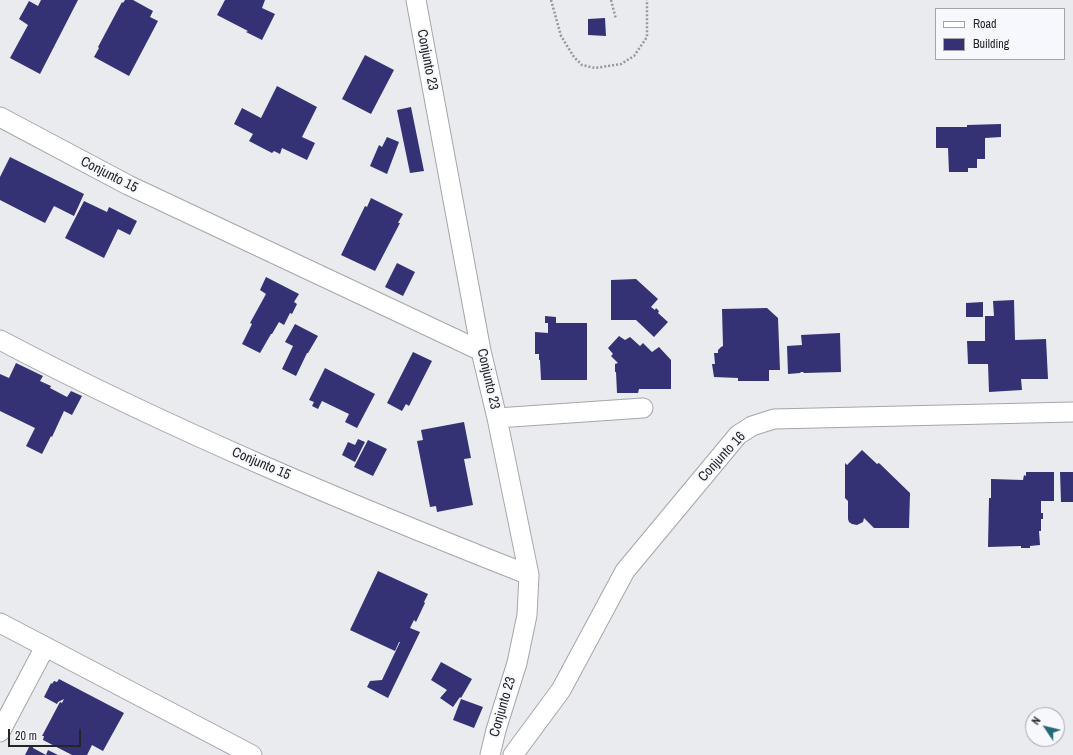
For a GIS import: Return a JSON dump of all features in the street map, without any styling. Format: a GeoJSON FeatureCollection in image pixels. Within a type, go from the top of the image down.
{"type":"FeatureCollection","features":[{"type":"Feature","properties":{"kind":"street","name":"Conjunto 23"},"geometry":{"type":"LineString","coordinates":[[416,0],[481,351],[497,418],[529,575],[527,615],[517,663],[496,730],[490,755]]}},
{"type":"Feature","properties":{"kind":"street","name":"Conjunto 15"},"geometry":{"type":"LineString","coordinates":[[0,117],[128,185],[481,351]]}},
{"type":"Feature","properties":{"kind":"street","name":"Conjunto 15"},"geometry":{"type":"LineString","coordinates":[[0,340],[57,370],[218,446],[397,523],[529,575]]}},
{"type":"Feature","properties":{"kind":"street"},"geometry":{"type":"LineString","coordinates":[[497,418],[643,408]]}},
{"type":"Feature","properties":{"kind":"street","name":"Conjunto 16"},"geometry":{"type":"LineString","coordinates":[[513,755],[561,690],[625,571],[738,435],[752,426],[774,419],[1073,412]]}},
{"type":"Feature","properties":{"kind":"street"},"geometry":{"type":"LineString","coordinates":[[0,623],[252,755]]}},
{"type":"Feature","properties":{"kind":"street"},"geometry":{"type":"LineString","coordinates":[[0,732],[45,647]]}},
{"type":"Feature","properties":{"kind":"path"},"geometry":{"type":"LineString","coordinates":[[551,0],[561,36],[569,50],[582,65],[595,68],[621,64],[634,56],[647,37],[647,0]]}},
{"type":"Feature","properties":{"kind":"path"},"geometry":{"type":"LineString","coordinates":[[611,0],[616,19]]}},
{"type":"Feature","properties":{"kind":"building"},"geometry":{"type":"Polygon","coordinates":[[[41,0],[78,0],[40,74],[10,58],[28,25],[19,19],[29,1],[38,6],[41,0]]]}},
{"type":"Feature","properties":{"kind":"building"},"geometry":{"type":"Polygon","coordinates":[[[125,0],[133,0],[153,11],[150,17],[158,21],[129,76],[94,57],[122,2],[123,3],[125,0]]]}},
{"type":"Feature","properties":{"kind":"building"},"geometry":{"type":"Polygon","coordinates":[[[225,0],[265,0],[262,8],[275,14],[262,40],[217,15],[225,0]]]}},
{"type":"Feature","properties":{"kind":"building"},"geometry":{"type":"Polygon","coordinates":[[[605,18],[606,36],[588,35],[588,19],[605,18]]]}},
{"type":"Feature","properties":{"kind":"building"},"geometry":{"type":"Polygon","coordinates":[[[365,55],[394,70],[371,114],[342,99],[365,55]]]}},
{"type":"Feature","properties":{"kind":"building"},"geometry":{"type":"Polygon","coordinates":[[[277,86],[317,107],[302,137],[315,143],[307,160],[282,148],[280,154],[274,151],[272,153],[249,141],[253,134],[234,124],[242,108],[261,118],[277,86]]]}},
{"type":"Feature","properties":{"kind":"building"},"geometry":{"type":"Polygon","coordinates":[[[411,107],[424,171],[410,173],[397,110],[411,107]]]}},
{"type":"Feature","properties":{"kind":"building"},"geometry":{"type":"Polygon","coordinates":[[[1001,124],[1001,137],[985,138],[985,159],[977,159],[977,168],[968,168],[968,172],[949,172],[948,148],[936,148],[936,127],[967,127],[967,125],[1001,124]]]}},
{"type":"Feature","properties":{"kind":"building"},"geometry":{"type":"Polygon","coordinates":[[[387,137],[399,142],[387,174],[370,166],[379,145],[382,147],[387,137]]]}},
{"type":"Feature","properties":{"kind":"building"},"geometry":{"type":"Polygon","coordinates":[[[10,157],[84,194],[74,216],[54,206],[45,223],[0,200],[0,177],[10,157]]]}},
{"type":"Feature","properties":{"kind":"building"},"geometry":{"type":"Polygon","coordinates":[[[371,198],[403,214],[398,223],[400,223],[375,271],[341,255],[365,206],[367,207],[371,198]]]}},
{"type":"Feature","properties":{"kind":"building"},"geometry":{"type":"Polygon","coordinates":[[[84,201],[107,212],[109,207],[137,221],[130,235],[118,229],[104,258],[65,238],[84,201]]]}},
{"type":"Feature","properties":{"kind":"building"},"geometry":{"type":"Polygon","coordinates":[[[397,263],[415,272],[403,296],[385,287],[397,263]]]}},
{"type":"Feature","properties":{"kind":"building"},"geometry":{"type":"Polygon","coordinates":[[[266,277],[299,294],[294,302],[297,304],[292,314],[290,313],[284,325],[279,322],[260,353],[242,344],[252,324],[250,323],[266,294],[260,290],[266,277]]]}},
{"type":"Feature","properties":{"kind":"building"},"geometry":{"type":"Polygon","coordinates":[[[636,279],[658,299],[651,307],[655,310],[656,308],[659,311],[658,313],[668,322],[654,337],[636,320],[611,320],[611,280],[636,279]]]}},
{"type":"Feature","properties":{"kind":"building"},"geometry":{"type":"Polygon","coordinates":[[[1014,300],[1015,340],[1046,339],[1048,379],[1021,379],[1022,390],[989,392],[988,364],[968,364],[967,341],[985,341],[985,316],[994,316],[993,301],[1014,300]]]}},
{"type":"Feature","properties":{"kind":"building"},"geometry":{"type":"Polygon","coordinates":[[[983,302],[983,317],[966,317],[966,303],[983,302]]]}},
{"type":"Feature","properties":{"kind":"building"},"geometry":{"type":"Polygon","coordinates":[[[767,308],[778,318],[780,370],[769,370],[769,381],[738,381],[738,378],[714,377],[712,364],[715,364],[714,353],[718,353],[718,350],[723,346],[722,309],[767,308]]]}},
{"type":"Feature","properties":{"kind":"building"},"geometry":{"type":"Polygon","coordinates":[[[545,316],[556,317],[556,323],[587,323],[587,380],[541,380],[539,354],[535,354],[535,332],[548,333],[548,323],[545,323],[545,316]]]}},
{"type":"Feature","properties":{"kind":"building"},"geometry":{"type":"Polygon","coordinates":[[[295,324],[318,336],[307,353],[296,376],[282,369],[293,346],[285,342],[295,324]]]}},
{"type":"Feature","properties":{"kind":"building"},"geometry":{"type":"Polygon","coordinates":[[[840,333],[841,372],[801,372],[788,374],[787,346],[802,345],[801,335],[840,333]]]}},
{"type":"Feature","properties":{"kind":"building"},"geometry":{"type":"Polygon","coordinates":[[[619,336],[625,340],[630,337],[640,346],[643,343],[652,352],[659,347],[671,360],[671,389],[639,389],[638,393],[617,393],[615,364],[618,363],[611,356],[613,354],[608,348],[619,336]]]}},
{"type":"Feature","properties":{"kind":"building"},"geometry":{"type":"Polygon","coordinates":[[[413,352],[432,361],[409,406],[406,404],[402,411],[387,403],[413,352]]]}},
{"type":"Feature","properties":{"kind":"building"},"geometry":{"type":"Polygon","coordinates":[[[16,363],[43,376],[40,381],[51,386],[50,388],[67,397],[71,391],[82,396],[72,415],[64,411],[42,454],[26,446],[35,428],[0,411],[0,374],[9,378],[16,363]]]}},
{"type":"Feature","properties":{"kind":"building"},"geometry":{"type":"Polygon","coordinates":[[[325,368],[375,394],[357,428],[345,422],[349,414],[322,401],[318,409],[312,406],[314,402],[309,400],[325,368]]]}},
{"type":"Feature","properties":{"kind":"building"},"geometry":{"type":"Polygon","coordinates":[[[464,422],[471,458],[464,459],[473,505],[437,512],[436,506],[430,507],[417,441],[423,440],[421,430],[464,422]]]}},
{"type":"Feature","properties":{"kind":"building"},"geometry":{"type":"Polygon","coordinates":[[[358,439],[365,442],[355,462],[342,455],[348,442],[355,445],[358,439]]]}},
{"type":"Feature","properties":{"kind":"building"},"geometry":{"type":"Polygon","coordinates":[[[368,440],[387,449],[373,476],[354,467],[368,440]]]}},
{"type":"Feature","properties":{"kind":"building"},"geometry":{"type":"Polygon","coordinates":[[[862,450],[877,464],[879,463],[910,493],[909,528],[874,528],[864,518],[863,522],[857,525],[849,522],[848,501],[845,498],[845,463],[847,465],[862,450]]]}},
{"type":"Feature","properties":{"kind":"building"},"geometry":{"type":"Polygon","coordinates":[[[1026,472],[1054,472],[1054,501],[1041,501],[1041,513],[1043,513],[1043,519],[1041,519],[1041,531],[1039,531],[1040,545],[1030,546],[1030,548],[1021,548],[1021,546],[988,547],[991,479],[1023,480],[1024,475],[1026,476],[1026,472]]]}},
{"type":"Feature","properties":{"kind":"building"},"geometry":{"type":"Polygon","coordinates":[[[1060,472],[1073,472],[1073,502],[1061,502],[1060,472]]]}},
{"type":"Feature","properties":{"kind":"building"},"geometry":{"type":"Polygon","coordinates":[[[378,571],[428,594],[416,622],[414,620],[410,628],[420,632],[388,698],[367,687],[370,681],[382,680],[400,642],[395,651],[350,630],[378,571]]]}},
{"type":"Feature","properties":{"kind":"building"},"geometry":{"type":"Polygon","coordinates":[[[441,662],[472,679],[461,698],[460,697],[453,707],[440,698],[447,690],[431,680],[441,662]]]}},
{"type":"Feature","properties":{"kind":"building"},"geometry":{"type":"Polygon","coordinates":[[[59,679],[124,713],[103,751],[92,745],[87,755],[72,755],[43,740],[44,736],[42,736],[60,702],[62,703],[64,699],[57,704],[44,697],[51,683],[52,684],[54,681],[57,682],[59,679]]]}},
{"type":"Feature","properties":{"kind":"building"},"geometry":{"type":"Polygon","coordinates":[[[461,699],[483,707],[474,728],[453,720],[461,699]]]}},
{"type":"Feature","properties":{"kind":"building"},"geometry":{"type":"Polygon","coordinates":[[[30,745],[33,748],[46,755],[25,755],[30,745]]]}},
{"type":"Feature","properties":{"kind":"building"},"geometry":{"type":"Polygon","coordinates":[[[48,750],[58,755],[46,755],[48,750]]]}}]}
